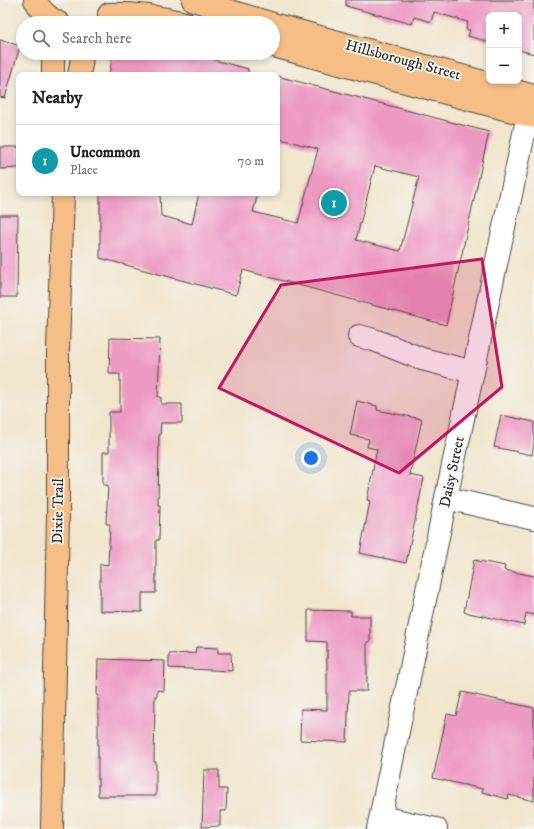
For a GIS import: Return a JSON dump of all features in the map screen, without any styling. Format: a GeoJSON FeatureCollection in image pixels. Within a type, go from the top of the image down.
{"type":"FeatureCollection","features":[{"type":"Feature","properties":{"kind":"main road","name":"Hillsborough Street"},"geometry":{"type":"LineString","coordinates":[[193,0],[248,16]]}},
{"type":"Feature","properties":{"kind":"main road"},"geometry":{"type":"LineString","coordinates":[[110,16],[129,13],[156,16]]}},
{"type":"Feature","properties":{"kind":"main road","name":"Hillsborough Street"},"geometry":{"type":"LineString","coordinates":[[280,26],[532,109]]}},
{"type":"Feature","properties":{"kind":"main road","name":"Hillsborough Street"},"geometry":{"type":"LineString","coordinates":[[280,48],[532,109]]}},
{"type":"Feature","properties":{"kind":"main road"},"geometry":{"type":"LineString","coordinates":[[53,60],[54,72]]}},
{"type":"Feature","properties":{"kind":"main road"},"geometry":{"type":"LineString","coordinates":[[80,72],[82,60]]}},
{"type":"Feature","properties":{"kind":"main road","name":"Dixie Trail"},"geometry":{"type":"LineString","coordinates":[[52,829],[58,512],[58,349],[63,196]]}},
{"type":"Feature","properties":{"kind":"street","name":"Daisy Street"},"geometry":{"type":"LineString","coordinates":[[380,823],[446,498],[532,109]]}},
{"type":"Feature","properties":{"kind":"street"},"geometry":{"type":"LineString","coordinates":[[359,336],[422,358],[473,372]]}},
{"type":"Feature","properties":{"kind":"street"},"geometry":{"type":"LineString","coordinates":[[446,498],[534,518]]}},
{"type":"Feature","properties":{"kind":"street"},"geometry":{"type":"LineString","coordinates":[[380,823],[436,829]]}},
{"type":"Feature","properties":{"kind":"highlighted area"},"geometry":{"type":"Polygon","coordinates":[[[482,259],[502,387],[399,473],[219,388],[281,285],[482,259]]]}},
{"type":"Feature","properties":{"kind":"building"},"geometry":{"type":"Polygon","coordinates":[[[346,0],[534,0],[534,54],[522,51],[522,12],[486,12],[486,41],[468,36],[470,30],[466,29],[468,22],[434,12],[431,22],[414,17],[412,24],[346,6],[346,0]]]}},
{"type":"Feature","properties":{"kind":"building"},"geometry":{"type":"Polygon","coordinates":[[[0,40],[16,45],[16,60],[5,98],[0,97],[0,40]]]}},
{"type":"Feature","properties":{"kind":"building"},"geometry":{"type":"Polygon","coordinates":[[[112,60],[214,60],[248,69],[248,72],[110,72],[112,60]]]}},
{"type":"Feature","properties":{"kind":"building"},"geometry":{"type":"Polygon","coordinates":[[[280,77],[489,132],[446,325],[243,270],[236,295],[100,258],[100,196],[160,196],[161,216],[192,224],[198,196],[257,196],[253,212],[298,223],[318,149],[280,139],[280,77]],[[375,166],[356,240],[400,251],[419,177],[375,166]]]}},
{"type":"Feature","properties":{"kind":"building"},"geometry":{"type":"Polygon","coordinates":[[[0,147],[16,147],[16,168],[0,169],[0,147]]]}},
{"type":"Feature","properties":{"kind":"building"},"geometry":{"type":"Polygon","coordinates":[[[0,215],[18,215],[17,297],[0,297],[0,215]]]}},
{"type":"Feature","properties":{"kind":"building"},"geometry":{"type":"Polygon","coordinates":[[[110,338],[160,339],[158,397],[161,397],[161,404],[182,404],[182,423],[161,423],[159,435],[158,505],[160,505],[159,540],[156,540],[156,593],[142,593],[142,612],[100,611],[100,564],[108,565],[110,524],[106,524],[108,485],[103,485],[103,452],[109,452],[109,412],[120,412],[120,374],[109,374],[110,338]]]}},
{"type":"Feature","properties":{"kind":"building"},"geometry":{"type":"Polygon","coordinates":[[[357,401],[377,406],[377,410],[422,419],[410,475],[424,478],[406,563],[360,553],[370,501],[367,500],[377,449],[367,447],[369,439],[350,435],[357,401]]]}},
{"type":"Feature","properties":{"kind":"building"},"geometry":{"type":"Polygon","coordinates":[[[501,415],[534,422],[534,443],[532,455],[494,447],[501,415]]]}},
{"type":"Feature","properties":{"kind":"building"},"geometry":{"type":"Polygon","coordinates":[[[474,560],[505,566],[504,570],[534,576],[534,615],[526,613],[524,625],[464,612],[474,560]]]}},
{"type":"Feature","properties":{"kind":"building"},"geometry":{"type":"Polygon","coordinates":[[[308,610],[351,611],[351,616],[370,616],[370,642],[367,642],[367,691],[349,691],[347,742],[300,740],[301,709],[327,710],[327,642],[308,641],[308,610]]]}},
{"type":"Feature","properties":{"kind":"building"},"geometry":{"type":"Polygon","coordinates":[[[196,647],[218,648],[218,653],[231,653],[232,671],[169,668],[169,654],[195,653],[196,647]]]}},
{"type":"Feature","properties":{"kind":"building"},"geometry":{"type":"Polygon","coordinates":[[[98,659],[165,661],[164,691],[157,690],[157,696],[155,696],[154,762],[156,762],[156,796],[98,796],[98,659]]]}},
{"type":"Feature","properties":{"kind":"building"},"geometry":{"type":"Polygon","coordinates":[[[462,692],[534,708],[534,801],[509,795],[508,799],[482,792],[483,789],[433,778],[447,714],[456,716],[462,692]]]}},
{"type":"Feature","properties":{"kind":"building"},"geometry":{"type":"Polygon","coordinates":[[[204,770],[219,770],[219,789],[227,789],[226,811],[220,811],[220,826],[202,827],[204,770]]]}},
{"type":"Feature","properties":{"kind":"place","name":"Uncommon"},"geometry":{"type":"Point","coordinates":[334,203]}}]}
